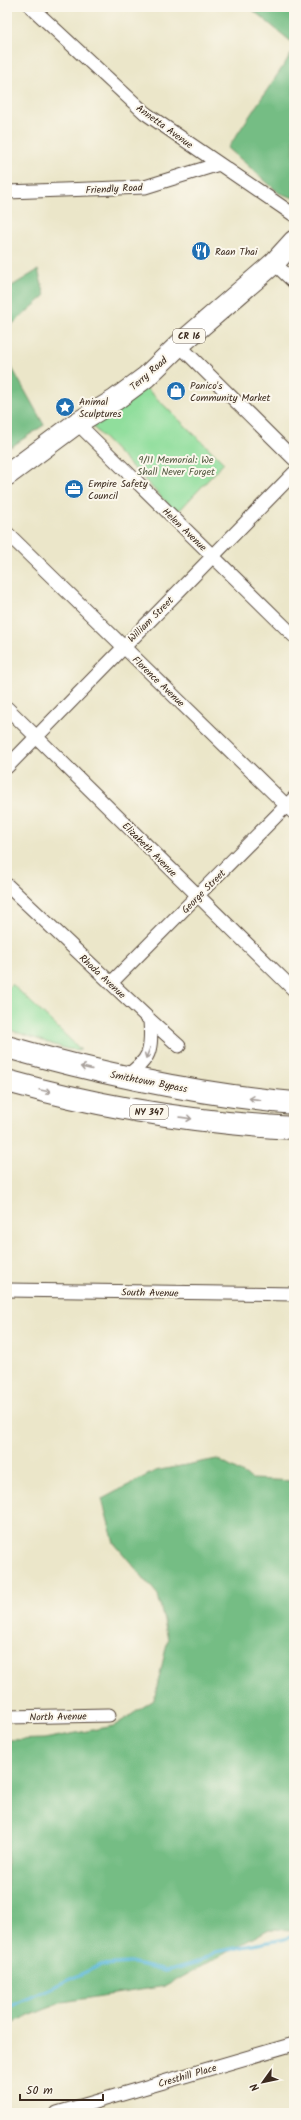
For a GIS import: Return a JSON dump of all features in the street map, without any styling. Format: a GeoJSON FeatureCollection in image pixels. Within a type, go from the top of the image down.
{"type":"FeatureCollection","features":[{"type":"Feature","properties":{"kind":"highway","name":"Smithtown Bypass"},"geometry":{"type":"LineString","coordinates":[[7,1047],[68,1064],[125,1077],[197,1091],[294,1103]]}},
{"type":"Feature","properties":{"kind":"highway","name":"NY 347"},"geometry":{"type":"LineString","coordinates":[[7,1081],[146,1111],[224,1122],[294,1128]]}},
{"type":"Feature","properties":{"kind":"main road","name":"Terry Road"},"geometry":{"type":"LineString","coordinates":[[7,475],[77,423],[115,400],[140,382],[179,345],[274,263],[294,240]]}},
{"type":"Feature","properties":{"kind":"street","name":"Annetta Avenue"},"geometry":{"type":"LineString","coordinates":[[31,7],[145,113],[294,215]]}},
{"type":"Feature","properties":{"kind":"street","name":"Friendly Road"},"geometry":{"type":"LineString","coordinates":[[7,192],[145,187],[219,164]]}},
{"type":"Feature","properties":{"kind":"street"},"geometry":{"type":"LineString","coordinates":[[274,263],[294,282]]}},
{"type":"Feature","properties":{"kind":"street"},"geometry":{"type":"LineString","coordinates":[[179,345],[294,459]]}},
{"type":"Feature","properties":{"kind":"street","name":"Helen Avenue"},"geometry":{"type":"LineString","coordinates":[[77,423],[294,636]]}},
{"type":"Feature","properties":{"kind":"street","name":"William Street"},"geometry":{"type":"LineString","coordinates":[[7,767],[123,646],[294,473]]}},
{"type":"Feature","properties":{"kind":"street","name":"Florence Avenue"},"geometry":{"type":"LineString","coordinates":[[7,533],[291,806]]}},
{"type":"Feature","properties":{"kind":"street","name":"Elizabeth Avenue"},"geometry":{"type":"LineString","coordinates":[[7,708],[294,990]]}},
{"type":"Feature","properties":{"kind":"street","name":"George Street"},"geometry":{"type":"LineString","coordinates":[[111,983],[291,806]]}},
{"type":"Feature","properties":{"kind":"street","name":"Rhoda Avenue"},"geometry":{"type":"LineString","coordinates":[[7,885],[179,1046]]}},
{"type":"Feature","properties":{"kind":"street"},"geometry":{"type":"LineString","coordinates":[[125,1077],[142,1065],[148,1057],[151,1042],[150,1020]]}},
{"type":"Feature","properties":{"kind":"street","name":"South Avenue"},"geometry":{"type":"LineString","coordinates":[[7,1290],[294,1294]]}},
{"type":"Feature","properties":{"kind":"street","name":"North Avenue"},"geometry":{"type":"LineString","coordinates":[[7,1717],[109,1715]]}},
{"type":"Feature","properties":{"kind":"street","name":"Cresthill Place"},"geometry":{"type":"LineString","coordinates":[[57,2113],[82,2110],[294,2044]]}},
{"type":"Feature","properties":{"kind":"green space"},"geometry":{"type":"Polygon","coordinates":[[[249,7],[294,7],[294,44],[249,7]]]}},
{"type":"Feature","properties":{"kind":"green space"},"geometry":{"type":"Polygon","coordinates":[[[294,50],[294,198],[279,193],[228,148],[294,50]]]}},
{"type":"Feature","properties":{"kind":"green space"},"geometry":{"type":"Polygon","coordinates":[[[38,270],[45,296],[9,327],[7,334],[7,289],[38,270]]]}},
{"type":"Feature","properties":{"kind":"green space"},"geometry":{"type":"Polygon","coordinates":[[[7,359],[44,425],[11,447],[7,442],[7,359]]]}},
{"type":"Feature","properties":{"kind":"green space","name":"9/11 Memorial: We Shall Never Forget"},"geometry":{"type":"Polygon","coordinates":[[[146,388],[224,463],[177,513],[92,426],[146,388]]]}},
{"type":"Feature","properties":{"kind":"green space"},"geometry":{"type":"Polygon","coordinates":[[[12,984],[81,1050],[67,1049],[7,1029],[7,989],[12,984]]]}},
{"type":"Feature","properties":{"kind":"green space"},"geometry":{"type":"Polygon","coordinates":[[[217,1459],[252,1479],[294,1481],[294,1930],[269,1929],[166,1986],[63,2002],[7,2025],[7,1740],[44,1739],[114,1726],[154,1700],[168,1639],[158,1595],[114,1543],[102,1499],[155,1471],[217,1459]]]}},
{"type":"Feature","properties":{"kind":"waterway"},"geometry":{"type":"LineString","coordinates":[[7,2008],[101,1965],[130,1963],[166,1971],[198,1962],[215,1952],[285,1939],[294,1935]]}},
{"type":"Feature","properties":{"kind":"place","name":"Raan Thai"},"geometry":{"type":"Point","coordinates":[201,251]}},
{"type":"Feature","properties":{"kind":"place","name":"Panico's Community Market"},"geometry":{"type":"Point","coordinates":[176,391]}},
{"type":"Feature","properties":{"kind":"place","name":"Animal Sculptures"},"geometry":{"type":"Point","coordinates":[65,407]}},
{"type":"Feature","properties":{"kind":"place","name":"Empire Safety Council"},"geometry":{"type":"Point","coordinates":[74,489]}}]}
